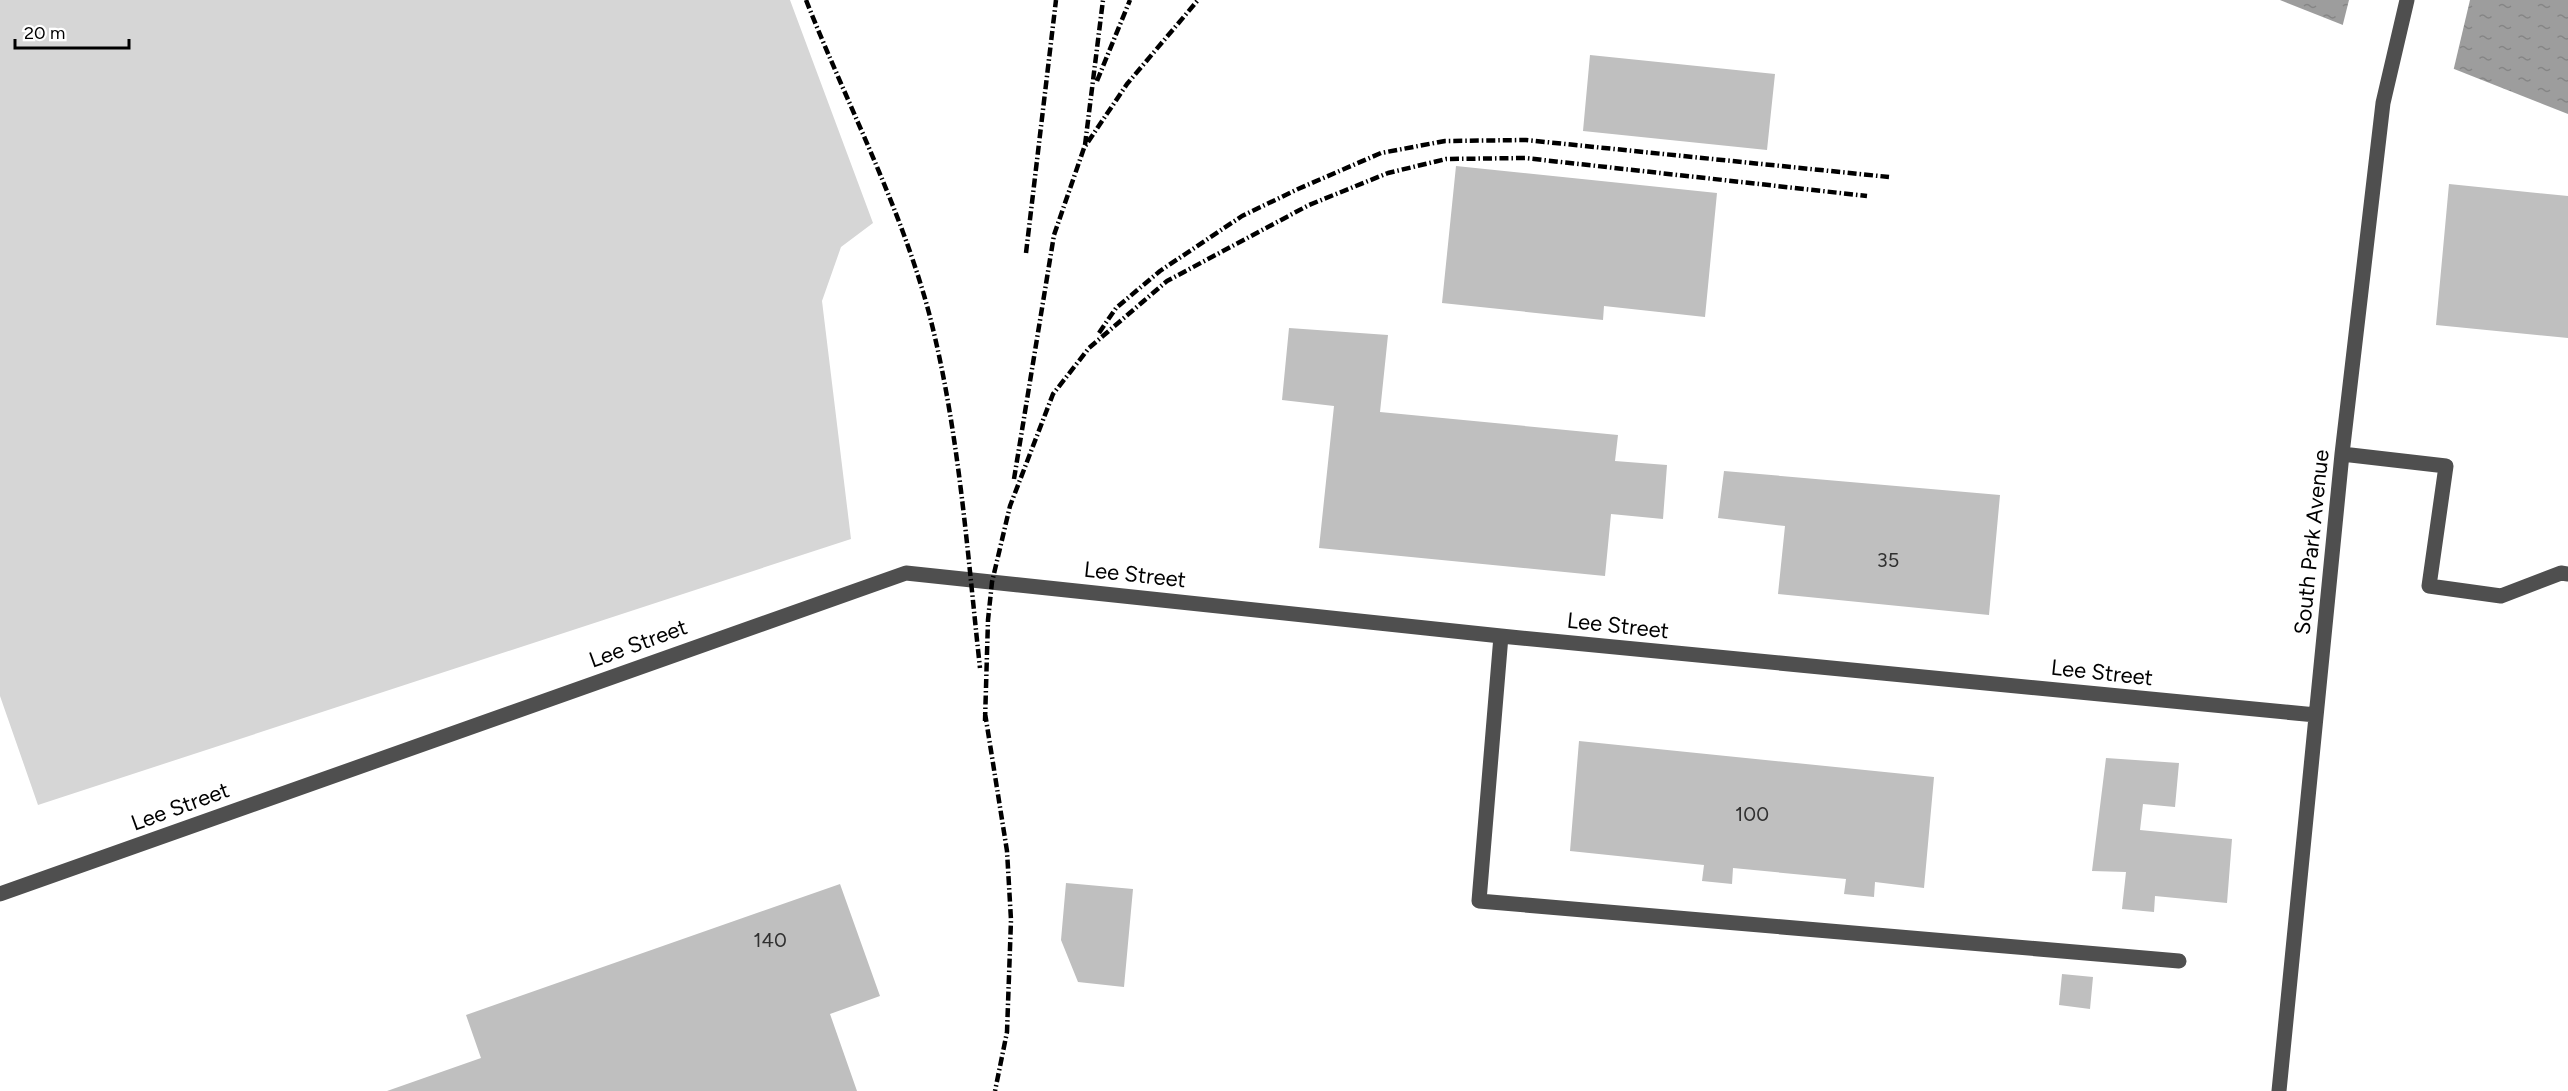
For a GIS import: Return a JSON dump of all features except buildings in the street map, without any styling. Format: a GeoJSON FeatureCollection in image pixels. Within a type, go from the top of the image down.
{"type":"FeatureCollection","features":[{"type":"Feature","properties":{"kind":"street","name":"South Park Avenue"},"geometry":{"type":"LineString","coordinates":[[2279,1091],[2342,454],[2383,103],[2407,0]]}},
{"type":"Feature","properties":{"kind":"street"},"geometry":{"type":"LineString","coordinates":[[2342,454],[2446,466],[2429,586],[2501,596],[2561,573],[2568,574]]}},
{"type":"Feature","properties":{"kind":"street","name":"Lee Street"},"geometry":{"type":"LineString","coordinates":[[0,894],[906,573],[1501,636],[2316,715]]}},
{"type":"Feature","properties":{"kind":"street"},"geometry":{"type":"LineString","coordinates":[[1501,636],[1479,901],[2179,961]]}},
{"type":"Feature","properties":{"kind":"shaded area"},"geometry":{"type":"Polygon","coordinates":[[[0,0],[790,0],[873,223],[841,247],[822,301],[851,539],[38,805],[0,696],[0,0]]]}},
{"type":"Feature","properties":{"kind":"water"},"geometry":{"type":"Polygon","coordinates":[[[2280,0],[2568,0],[2568,114],[2280,0]]]}},
{"type":"Feature","properties":{"kind":"pier"},"geometry":{"type":"Polygon","coordinates":[[[2349,0],[2470,0],[2453,72],[2342,28],[2349,0]]]}},
{"type":"Feature","properties":{"kind":"railway"},"geometry":{"type":"LineString","coordinates":[[806,0],[888,194],[929,313],[955,445],[980,668]]}},
{"type":"Feature","properties":{"kind":"railway"},"geometry":{"type":"LineString","coordinates":[[1026,253],[1056,0]]}},
{"type":"Feature","properties":{"kind":"railway"},"geometry":{"type":"LineString","coordinates":[[1085,145],[1103,0]]}},
{"type":"Feature","properties":{"kind":"railway"},"geometry":{"type":"LineString","coordinates":[[1097,81],[1130,0]]}},
{"type":"Feature","properties":{"kind":"railway"},"geometry":{"type":"LineString","coordinates":[[1014,479],[1054,235],[1084,148],[1127,84],[1198,0]]}},
{"type":"Feature","properties":{"kind":"railway"},"geometry":{"type":"LineString","coordinates":[[1099,333],[1116,308],[1160,271],[1242,216],[1381,153],[1445,141],[1526,140],[1889,177]]}},
{"type":"Feature","properties":{"kind":"railway"},"geometry":{"type":"LineString","coordinates":[[985,721],[988,620],[992,582],[1010,506],[1053,394],[1089,348],[1167,281],[1309,205],[1388,173],[1446,159],[1525,158],[1867,196]]}},
{"type":"Feature","properties":{"kind":"railway"},"geometry":{"type":"LineString","coordinates":[[985,713],[1007,851],[1011,920],[1007,1032],[995,1091]]}}]}
